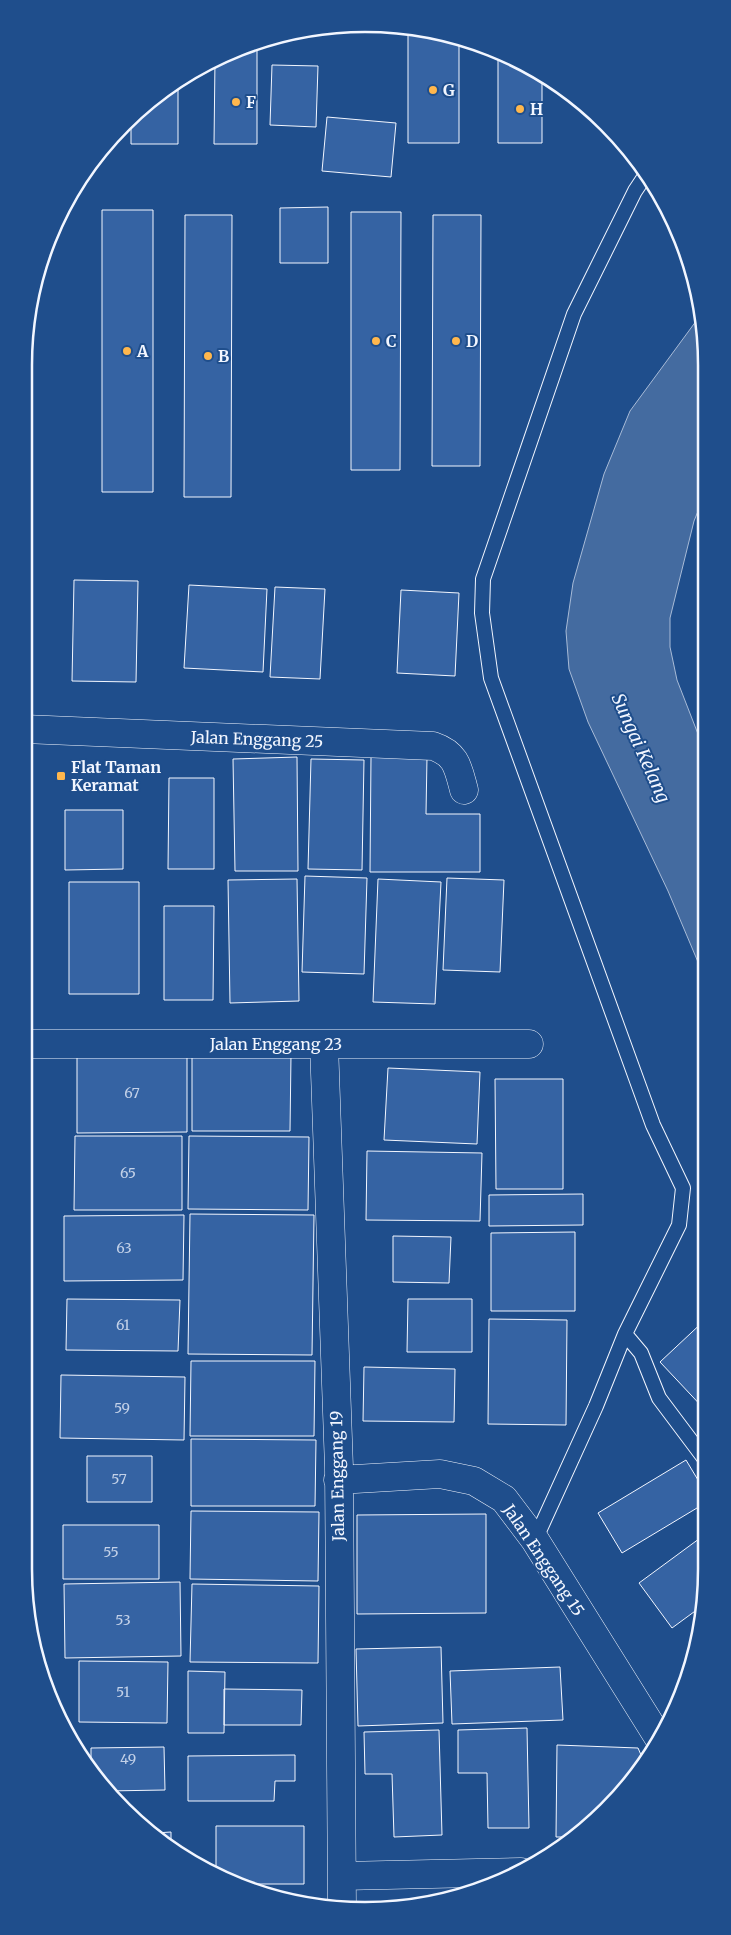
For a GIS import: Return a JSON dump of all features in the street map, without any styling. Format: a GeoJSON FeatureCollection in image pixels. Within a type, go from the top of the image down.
{"type":"FeatureCollection","features":[{"type":"Feature","properties":{"kind":"street","name":"Jalan Enggang 25"},"geometry":{"type":"LineString","coordinates":[[32,729],[433,746],[445,750],[452,757],[464,790]]}},
{"type":"Feature","properties":{"kind":"street","name":"Jalan Enggang 23"},"geometry":{"type":"LineString","coordinates":[[32,1044],[529,1044]]}},
{"type":"Feature","properties":{"kind":"street","name":"Jalan Enggang 19"},"geometry":{"type":"LineString","coordinates":[[324,1044],[338,1480],[342,1902]]}},
{"type":"Feature","properties":{"kind":"street","name":"Jalan Enggang 15"},"geometry":{"type":"LineString","coordinates":[[338,1480],[440,1474],[474,1482],[504,1499],[535,1540],[656,1733]]}},
{"type":"Feature","properties":{"kind":"street"},"geometry":{"type":"LineString","coordinates":[[342,1876],[503,1872]]}},
{"type":"Feature","properties":{"kind":"lane"},"geometry":{"type":"LineString","coordinates":[[535,1540],[596,1406],[625,1334],[679,1225],[683,1188],[653,1125],[491,678],[482,613],[482,579],[574,314],[634,192],[642,180]]}},
{"type":"Feature","properties":{"kind":"lane"},"geometry":{"type":"LineString","coordinates":[[625,1334],[642,1353],[659,1398],[698,1450]]}},
{"type":"Feature","properties":{"kind":"water","name":"Sungai Kelang"},"geometry":{"type":"Polygon","coordinates":[[[696,321],[698,344],[698,511],[670,618],[670,647],[677,680],[698,734],[698,962],[668,891],[588,722],[569,669],[566,631],[573,583],[604,474],[630,411],[696,321]]]}},
{"type":"Feature","properties":{"kind":"building","name":"G"},"geometry":{"type":"Polygon","coordinates":[[[408,35],[459,46],[459,143],[408,143],[408,35]]]}},
{"type":"Feature","properties":{"kind":"building","name":"F"},"geometry":{"type":"Polygon","coordinates":[[[257,50],[257,144],[214,144],[215,69],[257,50]]]}},
{"type":"Feature","properties":{"kind":"building","name":"H"},"geometry":{"type":"Polygon","coordinates":[[[498,60],[542,83],[542,143],[498,143],[498,60]]]}},
{"type":"Feature","properties":{"kind":"building"},"geometry":{"type":"Polygon","coordinates":[[[272,65],[318,66],[316,127],[270,125],[272,65]]]}},
{"type":"Feature","properties":{"kind":"building"},"geometry":{"type":"Polygon","coordinates":[[[178,90],[178,144],[131,144],[131,129],[178,90]]]}},
{"type":"Feature","properties":{"kind":"building"},"geometry":{"type":"Polygon","coordinates":[[[327,117],[396,123],[391,177],[322,171],[327,117]]]}},
{"type":"Feature","properties":{"kind":"building"},"geometry":{"type":"Polygon","coordinates":[[[328,207],[328,263],[280,263],[280,208],[328,207]]]}},
{"type":"Feature","properties":{"kind":"building","name":"A"},"geometry":{"type":"Polygon","coordinates":[[[102,210],[153,210],[153,492],[102,492],[102,210]]]}},
{"type":"Feature","properties":{"kind":"building","name":"C"},"geometry":{"type":"Polygon","coordinates":[[[351,212],[401,212],[400,470],[351,470],[351,212]]]}},
{"type":"Feature","properties":{"kind":"building","name":"B"},"geometry":{"type":"Polygon","coordinates":[[[185,215],[232,215],[231,497],[184,497],[185,215]]]}},
{"type":"Feature","properties":{"kind":"building","name":"D"},"geometry":{"type":"Polygon","coordinates":[[[433,215],[481,215],[480,466],[432,466],[433,215]]]}},
{"type":"Feature","properties":{"kind":"building"},"geometry":{"type":"Polygon","coordinates":[[[74,580],[138,581],[136,682],[72,681],[74,580]]]}},
{"type":"Feature","properties":{"kind":"building"},"geometry":{"type":"Polygon","coordinates":[[[189,585],[267,589],[263,672],[184,668],[189,585]]]}},
{"type":"Feature","properties":{"kind":"building"},"geometry":{"type":"Polygon","coordinates":[[[275,587],[325,589],[320,679],[270,677],[275,587]]]}},
{"type":"Feature","properties":{"kind":"building"},"geometry":{"type":"Polygon","coordinates":[[[401,590],[459,593],[455,676],[397,673],[401,590]]]}},
{"type":"Feature","properties":{"kind":"building"},"geometry":{"type":"Polygon","coordinates":[[[297,757],[298,871],[235,871],[233,759],[297,757]]]}},
{"type":"Feature","properties":{"kind":"building"},"geometry":{"type":"Polygon","coordinates":[[[371,757],[427,757],[426,814],[480,814],[480,872],[370,872],[371,757]]]}},
{"type":"Feature","properties":{"kind":"building"},"geometry":{"type":"Polygon","coordinates":[[[311,759],[364,760],[362,870],[308,869],[311,759]]]}},
{"type":"Feature","properties":{"kind":"building"},"geometry":{"type":"Polygon","coordinates":[[[169,778],[214,778],[214,869],[168,869],[169,778]]]}},
{"type":"Feature","properties":{"kind":"building"},"geometry":{"type":"Polygon","coordinates":[[[65,810],[123,810],[123,869],[65,870],[65,810]]]}},
{"type":"Feature","properties":{"kind":"building"},"geometry":{"type":"Polygon","coordinates":[[[305,876],[367,878],[364,974],[302,972],[305,876]]]}},
{"type":"Feature","properties":{"kind":"building"},"geometry":{"type":"Polygon","coordinates":[[[447,878],[504,880],[500,972],[443,970],[447,878]]]}},
{"type":"Feature","properties":{"kind":"building"},"geometry":{"type":"Polygon","coordinates":[[[297,879],[299,1001],[230,1003],[228,880],[297,879]]]}},
{"type":"Feature","properties":{"kind":"building"},"geometry":{"type":"Polygon","coordinates":[[[378,879],[441,882],[435,1004],[373,1002],[378,879]]]}},
{"type":"Feature","properties":{"kind":"building"},"geometry":{"type":"Polygon","coordinates":[[[69,882],[139,882],[139,994],[69,994],[69,882]]]}},
{"type":"Feature","properties":{"kind":"building"},"geometry":{"type":"Polygon","coordinates":[[[164,906],[214,906],[213,1000],[164,1000],[164,906]]]}},
{"type":"Feature","properties":{"kind":"building"},"geometry":{"type":"Polygon","coordinates":[[[187,1054],[187,1132],[77,1133],[77,1055],[187,1054]]]}},
{"type":"Feature","properties":{"kind":"building"},"geometry":{"type":"Polygon","coordinates":[[[192,1055],[291,1055],[290,1131],[192,1131],[192,1055]]]}},
{"type":"Feature","properties":{"kind":"building"},"geometry":{"type":"Polygon","coordinates":[[[388,1068],[480,1072],[477,1144],[384,1140],[388,1068]]]}},
{"type":"Feature","properties":{"kind":"building"},"geometry":{"type":"Polygon","coordinates":[[[495,1079],[563,1079],[563,1189],[496,1189],[495,1079]]]}},
{"type":"Feature","properties":{"kind":"building"},"geometry":{"type":"Polygon","coordinates":[[[75,1136],[182,1136],[182,1210],[74,1210],[75,1136]]]}},
{"type":"Feature","properties":{"kind":"building"},"geometry":{"type":"Polygon","coordinates":[[[189,1136],[309,1137],[308,1210],[188,1209],[189,1136]]]}},
{"type":"Feature","properties":{"kind":"building"},"geometry":{"type":"Polygon","coordinates":[[[367,1151],[482,1153],[480,1221],[366,1220],[367,1151]]]}},
{"type":"Feature","properties":{"kind":"building"},"geometry":{"type":"Polygon","coordinates":[[[583,1194],[583,1225],[489,1226],[489,1195],[583,1194]]]}},
{"type":"Feature","properties":{"kind":"building"},"geometry":{"type":"Polygon","coordinates":[[[190,1214],[314,1215],[312,1355],[188,1354],[190,1214]]]}},
{"type":"Feature","properties":{"kind":"building"},"geometry":{"type":"Polygon","coordinates":[[[184,1215],[183,1280],[64,1281],[64,1216],[184,1215]]]}},
{"type":"Feature","properties":{"kind":"building"},"geometry":{"type":"Polygon","coordinates":[[[575,1232],[575,1311],[491,1311],[491,1233],[575,1232]]]}},
{"type":"Feature","properties":{"kind":"building"},"geometry":{"type":"Polygon","coordinates":[[[393,1236],[451,1237],[449,1283],[393,1282],[393,1236]]]}},
{"type":"Feature","properties":{"kind":"building"},"geometry":{"type":"Polygon","coordinates":[[[67,1299],[180,1300],[178,1351],[66,1350],[67,1299]]]}},
{"type":"Feature","properties":{"kind":"building"},"geometry":{"type":"Polygon","coordinates":[[[408,1299],[472,1299],[472,1352],[407,1352],[408,1299]]]}},
{"type":"Feature","properties":{"kind":"building"},"geometry":{"type":"Polygon","coordinates":[[[489,1319],[567,1320],[566,1425],[488,1424],[489,1319]]]}},
{"type":"Feature","properties":{"kind":"building"},"geometry":{"type":"Polygon","coordinates":[[[698,1326],[698,1402],[660,1362],[698,1326]]]}},
{"type":"Feature","properties":{"kind":"building"},"geometry":{"type":"Polygon","coordinates":[[[191,1361],[315,1361],[314,1436],[190,1436],[191,1361]]]}},
{"type":"Feature","properties":{"kind":"building"},"geometry":{"type":"Polygon","coordinates":[[[364,1367],[455,1369],[454,1422],[363,1421],[364,1367]]]}},
{"type":"Feature","properties":{"kind":"building"},"geometry":{"type":"Polygon","coordinates":[[[61,1375],[185,1377],[184,1440],[60,1438],[61,1375]]]}},
{"type":"Feature","properties":{"kind":"building"},"geometry":{"type":"Polygon","coordinates":[[[191,1439],[316,1440],[315,1506],[191,1506],[191,1439]]]}},
{"type":"Feature","properties":{"kind":"building"},"geometry":{"type":"Polygon","coordinates":[[[87,1456],[152,1456],[152,1502],[87,1502],[87,1456]]]}},
{"type":"Feature","properties":{"kind":"building"},"geometry":{"type":"Polygon","coordinates":[[[686,1460],[698,1480],[698,1507],[622,1553],[598,1513],[686,1460]]]}},
{"type":"Feature","properties":{"kind":"building"},"geometry":{"type":"Polygon","coordinates":[[[191,1511],[319,1512],[318,1581],[190,1579],[191,1511]]]}},
{"type":"Feature","properties":{"kind":"building"},"geometry":{"type":"Polygon","coordinates":[[[486,1514],[486,1613],[357,1614],[357,1515],[486,1514]]]}},
{"type":"Feature","properties":{"kind":"building"},"geometry":{"type":"Polygon","coordinates":[[[63,1525],[159,1525],[159,1579],[63,1579],[63,1525]]]}},
{"type":"Feature","properties":{"kind":"building"},"geometry":{"type":"Polygon","coordinates":[[[698,1540],[696,1610],[672,1628],[639,1583],[698,1540]]]}},
{"type":"Feature","properties":{"kind":"building"},"geometry":{"type":"Polygon","coordinates":[[[180,1582],[181,1656],[65,1658],[64,1584],[180,1582]]]}},
{"type":"Feature","properties":{"kind":"building"},"geometry":{"type":"Polygon","coordinates":[[[192,1584],[319,1586],[318,1663],[190,1662],[192,1584]]]}},
{"type":"Feature","properties":{"kind":"building"},"geometry":{"type":"Polygon","coordinates":[[[441,1647],[443,1723],[358,1726],[356,1649],[441,1647]]]}},
{"type":"Feature","properties":{"kind":"building"},"geometry":{"type":"Polygon","coordinates":[[[79,1661],[168,1662],[167,1723],[79,1722],[79,1661]]]}},
{"type":"Feature","properties":{"kind":"building"},"geometry":{"type":"Polygon","coordinates":[[[560,1667],[563,1720],[452,1724],[450,1671],[560,1667]]]}},
{"type":"Feature","properties":{"kind":"building"},"geometry":{"type":"Polygon","coordinates":[[[188,1671],[225,1672],[224,1733],[188,1733],[188,1671]]]}},
{"type":"Feature","properties":{"kind":"building"},"geometry":{"type":"Polygon","coordinates":[[[224,1689],[302,1690],[301,1725],[224,1725],[224,1689]]]}},
{"type":"Feature","properties":{"kind":"building"},"geometry":{"type":"Polygon","coordinates":[[[527,1728],[529,1828],[488,1828],[487,1773],[458,1773],[458,1730],[527,1728]]]}},
{"type":"Feature","properties":{"kind":"building"},"geometry":{"type":"Polygon","coordinates":[[[439,1730],[442,1835],[394,1837],[392,1774],[365,1774],[364,1732],[439,1730]]]}},
{"type":"Feature","properties":{"kind":"building"},"geometry":{"type":"Polygon","coordinates":[[[557,1745],[638,1748],[641,1756],[616,1789],[568,1834],[564,1837],[556,1837],[557,1745]]]}},
{"type":"Feature","properties":{"kind":"building"},"geometry":{"type":"Polygon","coordinates":[[[164,1747],[165,1790],[117,1791],[91,1758],[91,1748],[164,1747]]]}},
{"type":"Feature","properties":{"kind":"building"},"geometry":{"type":"Polygon","coordinates":[[[295,1755],[295,1781],[275,1781],[274,1801],[188,1801],[188,1756],[295,1755]]]}},
{"type":"Feature","properties":{"kind":"building"},"geometry":{"type":"Polygon","coordinates":[[[216,1826],[304,1826],[304,1884],[256,1884],[216,1867],[216,1826]]]}},
{"type":"Feature","properties":{"kind":"building"},"geometry":{"type":"Polygon","coordinates":[[[171,1832],[171,1840],[163,1834],[161,1833],[171,1832]]]}},
{"type":"Feature","properties":{"kind":"place","name":"G"},"geometry":{"type":"Point","coordinates":[433,90]}},
{"type":"Feature","properties":{"kind":"place","name":"F"},"geometry":{"type":"Point","coordinates":[236,102]}},
{"type":"Feature","properties":{"kind":"place","name":"H"},"geometry":{"type":"Point","coordinates":[520,109]}},
{"type":"Feature","properties":{"kind":"place","name":"C"},"geometry":{"type":"Point","coordinates":[376,341]}},
{"type":"Feature","properties":{"kind":"place","name":"D"},"geometry":{"type":"Point","coordinates":[456,341]}},
{"type":"Feature","properties":{"kind":"place","name":"A"},"geometry":{"type":"Point","coordinates":[127,351]}},
{"type":"Feature","properties":{"kind":"place","name":"B"},"geometry":{"type":"Point","coordinates":[208,356]}},
{"type":"Feature","properties":{"kind":"place","name":"Flat Taman Keramat"},"geometry":{"type":"Point","coordinates":[61,776]}}]}
